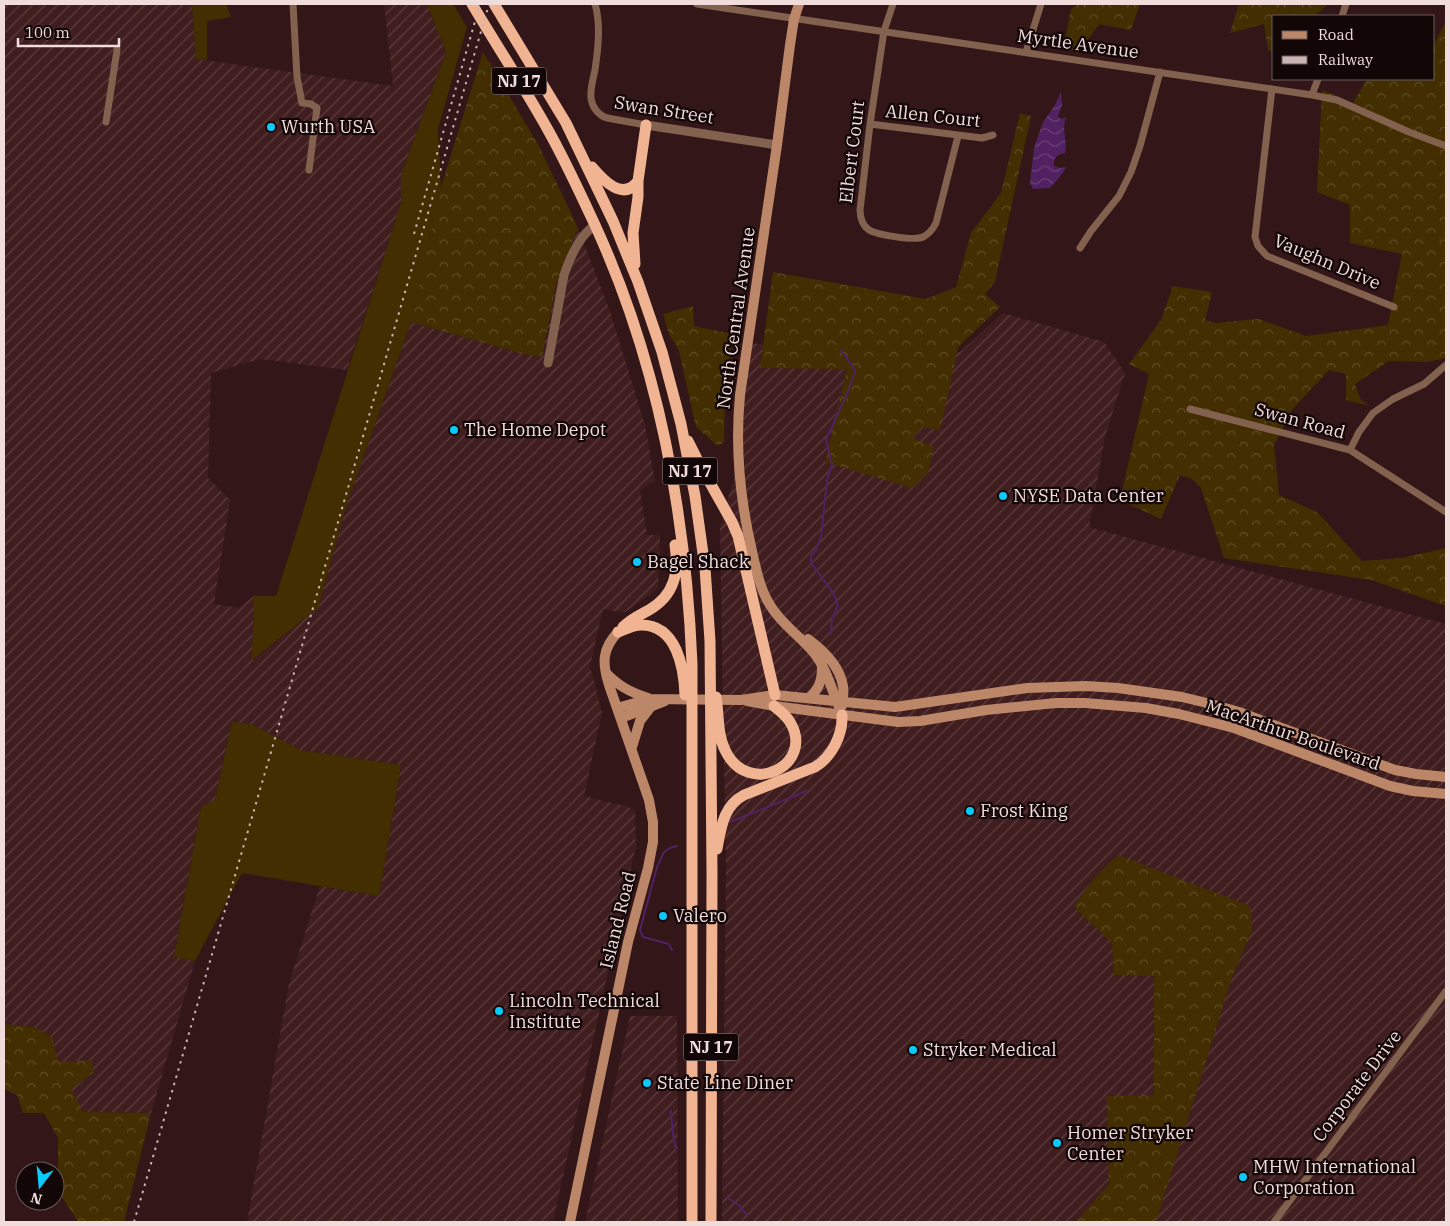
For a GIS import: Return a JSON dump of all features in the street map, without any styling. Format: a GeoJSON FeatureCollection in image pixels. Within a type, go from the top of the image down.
{"type":"FeatureCollection","features":[{"type":"Feature","properties":{"kind":"highway","name":"NJ 17"},"geometry":{"type":"LineString","coordinates":[[472,4],[549,132],[595,225],[638,340],[652,386],[669,458],[681,530],[690,615],[692,664],[692,1222]]}},
{"type":"Feature","properties":{"kind":"highway","name":"NJ 17"},"geometry":{"type":"LineString","coordinates":[[495,4],[549,94],[613,220],[638,282],[662,352],[695,496],[709,617],[712,872],[711,1222]]}},
{"type":"Feature","properties":{"kind":"highway"},"geometry":{"type":"LineString","coordinates":[[638,282],[633,232],[646,125]]}},
{"type":"Feature","properties":{"kind":"highway"},"geometry":{"type":"LineString","coordinates":[[581,154],[601,177],[618,189],[630,190],[638,181]]}},
{"type":"Feature","properties":{"kind":"highway"},"geometry":{"type":"LineString","coordinates":[[680,424],[738,536],[774,700],[794,729],[795,739],[792,754],[784,766],[770,773],[755,774],[744,770],[730,759],[722,744],[719,712],[710,666]]}},
{"type":"Feature","properties":{"kind":"highway"},"geometry":{"type":"LineString","coordinates":[[618,632],[628,622],[656,606],[668,593],[677,570],[674,536],[681,530]]}},
{"type":"Feature","properties":{"kind":"highway"},"geometry":{"type":"LineString","coordinates":[[618,632],[635,626],[649,626],[662,632],[673,644],[679,657],[683,674],[685,716],[693,774]]}},
{"type":"Feature","properties":{"kind":"highway"},"geometry":{"type":"LineString","coordinates":[[712,872],[722,824],[730,806],[744,795],[815,767],[822,762],[831,752],[836,742],[841,728],[842,715]]}},
{"type":"Feature","properties":{"kind":"main road","name":"North Central Avenue"},"geometry":{"type":"LineString","coordinates":[[799,4],[794,19],[740,395],[738,463],[746,520],[759,578],[770,605],[776,614],[812,650],[822,664],[840,701],[842,715]]}},
{"type":"Feature","properties":{"kind":"main road","name":"North Central Avenue"},"geometry":{"type":"LineString","coordinates":[[789,627],[817,646],[831,660],[843,686],[840,701]]}},
{"type":"Feature","properties":{"kind":"main road","name":"Island Road"},"geometry":{"type":"LineString","coordinates":[[570,1222],[626,950],[653,842],[651,807],[606,672],[604,660],[611,640],[618,632]]}},
{"type":"Feature","properties":{"kind":"main road"},"geometry":{"type":"LineString","coordinates":[[809,698],[820,684],[822,664]]}},
{"type":"Feature","properties":{"kind":"main road"},"geometry":{"type":"LineString","coordinates":[[606,672],[624,688],[650,703],[640,722],[632,748]]}},
{"type":"Feature","properties":{"kind":"main road","name":"MacArthur Boulevard"},"geometry":{"type":"LineString","coordinates":[[620,713],[650,703],[671,699],[774,700],[809,698],[896,707],[1017,689],[1086,686],[1148,692],[1198,700],[1239,712],[1395,770],[1446,777]]}},
{"type":"Feature","properties":{"kind":"main road","name":"MacArthur Boulevard"},"geometry":{"type":"LineString","coordinates":[[774,700],[842,715],[889,722],[909,722],[1028,705],[1056,703],[1085,703],[1146,708],[1234,728],[1390,786],[1413,791],[1446,794]]}},
{"type":"Feature","properties":{"kind":"main road"},"geometry":{"type":"LineString","coordinates":[[1234,728],[1238,726],[1275,739],[1278,739],[1282,728]]}},
{"type":"Feature","properties":{"kind":"main road"},"geometry":{"type":"LineString","coordinates":[[1283,746],[1289,746],[1319,756],[1326,755],[1328,746]]}},
{"type":"Feature","properties":{"kind":"street"},"geometry":{"type":"LineString","coordinates":[[293,4],[297,77],[302,103],[311,104],[317,108],[309,170]]}},
{"type":"Feature","properties":{"kind":"street","name":"Swan Street"},"geometry":{"type":"LineString","coordinates":[[595,4],[598,22],[597,51],[592,91],[593,105],[601,116],[646,125],[777,145]]}},
{"type":"Feature","properties":{"kind":"street","name":"Myrtle Avenue"},"geometry":{"type":"LineString","coordinates":[[697,4],[1312,94],[1337,100],[1446,146]]}},
{"type":"Feature","properties":{"kind":"street","name":"Elbert Court"},"geometry":{"type":"LineString","coordinates":[[893,4],[884,31],[870,124],[860,210],[861,220],[864,225],[874,232],[914,239],[928,234],[936,223],[958,136]]}},
{"type":"Feature","properties":{"kind":"street"},"geometry":{"type":"LineString","coordinates":[[1026,52],[1040,4]]}},
{"type":"Feature","properties":{"kind":"street"},"geometry":{"type":"LineString","coordinates":[[106,122],[117,50]]}},
{"type":"Feature","properties":{"kind":"street"},"geometry":{"type":"LineString","coordinates":[[1080,248],[1119,196],[1131,172],[1160,72]]}},
{"type":"Feature","properties":{"kind":"street"},"geometry":{"type":"LineString","coordinates":[[1312,94],[1318,80]]}},
{"type":"Feature","properties":{"kind":"street","name":"Vaughn Drive"},"geometry":{"type":"LineString","coordinates":[[1272,89],[1255,237],[1258,246],[1267,256],[1394,307]]}},
{"type":"Feature","properties":{"kind":"street","name":"Allen Court"},"geometry":{"type":"LineString","coordinates":[[870,124],[958,136],[982,138],[993,135]]}},
{"type":"Feature","properties":{"kind":"street"},"geometry":{"type":"LineString","coordinates":[[548,363],[564,275],[568,263],[578,243],[589,229],[595,225]]}},
{"type":"Feature","properties":{"kind":"street"},"geometry":{"type":"LineString","coordinates":[[1350,450],[1359,432],[1373,413],[1393,399],[1424,384],[1446,366]]}},
{"type":"Feature","properties":{"kind":"street","name":"Swan Road"},"geometry":{"type":"LineString","coordinates":[[1190,409],[1350,450],[1446,512]]}},
{"type":"Feature","properties":{"kind":"street","name":"Corporate Drive"},"geometry":{"type":"LineString","coordinates":[[1274,1222],[1446,991]]}},
{"type":"Feature","properties":{"kind":"shaded area"},"geometry":{"type":"Polygon","coordinates":[[[4,4],[192,4],[196,59],[393,86],[384,4],[427,4],[446,52],[401,175],[401,202],[398,213],[347,370],[260,359],[211,373],[208,478],[230,500],[214,604],[239,608],[254,596],[253,660],[318,608],[346,506],[411,322],[520,353],[542,357],[556,284],[578,228],[610,311],[645,425],[655,481],[640,490],[647,535],[660,535],[658,589],[624,613],[603,609],[590,666],[602,713],[584,796],[629,807],[635,812],[636,845],[553,1222],[247,1222],[289,983],[320,886],[379,896],[401,765],[300,750],[251,725],[232,722],[215,800],[201,807],[174,956],[195,961],[151,1113],[83,1112],[70,1089],[93,1073],[58,1062],[34,1027],[4,1024],[4,4]]]}},
{"type":"Feature","properties":{"kind":"shaded area"},"geometry":{"type":"Polygon","coordinates":[[[1003,313],[1104,342],[1125,373],[1105,437],[1089,527],[1446,624],[1446,1222],[722,1222],[726,871],[720,528],[738,463],[749,343],[773,345],[842,343],[960,352],[1003,313]]]}},
{"type":"Feature","properties":{"kind":"shaded area"},"geometry":{"type":"Polygon","coordinates":[[[630,1016],[677,1016],[678,1222],[585,1222],[630,1016]]]}},
{"type":"Feature","properties":{"kind":"green space"},"geometry":{"type":"Polygon","coordinates":[[[192,4],[226,4],[231,17],[207,21],[207,60],[196,59],[192,4]]]}},
{"type":"Feature","properties":{"kind":"green space"},"geometry":{"type":"Polygon","coordinates":[[[427,4],[453,4],[467,27],[438,129],[441,187],[411,322],[346,506],[318,608],[252,660],[254,596],[276,596],[398,213],[401,202],[401,175],[446,52],[427,4]]]}},
{"type":"Feature","properties":{"kind":"green space"},"geometry":{"type":"Polygon","coordinates":[[[1079,4],[1140,4],[1131,30],[1099,24],[1078,54],[1064,44],[1071,9],[1079,4]]]}},
{"type":"Feature","properties":{"kind":"green space"},"geometry":{"type":"Polygon","coordinates":[[[1239,4],[1328,4],[1316,15],[1272,15],[1272,51],[1268,50],[1264,24],[1230,33],[1239,4]]]}},
{"type":"Feature","properties":{"kind":"green space"},"geometry":{"type":"Polygon","coordinates":[[[1446,21],[1446,358],[1427,362],[1389,361],[1355,384],[1361,400],[1370,406],[1346,400],[1346,374],[1329,370],[1292,410],[1274,445],[1279,495],[1317,512],[1362,561],[1401,558],[1446,548],[1446,606],[1371,580],[1224,558],[1201,488],[1192,479],[1180,475],[1161,519],[1120,500],[1149,374],[1129,364],[1161,320],[1173,286],[1212,292],[1205,320],[1215,323],[1259,319],[1306,336],[1388,325],[1402,254],[1350,243],[1350,205],[1317,192],[1322,90],[1353,103],[1366,80],[1435,80],[1435,42],[1446,21]]]}},
{"type":"Feature","properties":{"kind":"green space"},"geometry":{"type":"Polygon","coordinates":[[[483,52],[539,146],[578,228],[556,284],[542,357],[520,353],[411,322],[441,187],[483,52]]]}},
{"type":"Feature","properties":{"kind":"green space"},"geometry":{"type":"Polygon","coordinates":[[[1020,113],[1031,116],[995,282],[985,294],[1000,307],[958,347],[940,430],[922,427],[913,438],[934,447],[928,473],[912,488],[825,462],[847,369],[760,368],[773,272],[926,299],[956,287],[971,233],[1001,193],[1020,113]]]}},
{"type":"Feature","properties":{"kind":"green space"},"geometry":{"type":"Polygon","coordinates":[[[693,306],[694,326],[733,334],[725,396],[724,442],[718,446],[696,427],[679,351],[669,334],[663,314],[693,306]]]}},
{"type":"Feature","properties":{"kind":"green space"},"geometry":{"type":"Polygon","coordinates":[[[232,722],[251,724],[300,750],[401,765],[379,896],[242,873],[195,961],[174,957],[201,807],[215,800],[232,722]]]}},
{"type":"Feature","properties":{"kind":"green space"},"geometry":{"type":"Polygon","coordinates":[[[1118,855],[1250,906],[1252,931],[1232,977],[1156,1222],[1076,1222],[1109,1184],[1107,1096],[1154,1095],[1154,976],[1114,975],[1112,943],[1076,909],[1075,904],[1094,878],[1118,855]]]}},
{"type":"Feature","properties":{"kind":"green space"},"geometry":{"type":"Polygon","coordinates":[[[4,1024],[34,1027],[52,1037],[58,1062],[92,1060],[93,1073],[71,1089],[83,1112],[151,1113],[124,1222],[78,1222],[65,1202],[65,1161],[58,1161],[58,1138],[44,1113],[23,1113],[17,1095],[4,1089],[4,1024]]]}},
{"type":"Feature","properties":{"kind":"water"},"geometry":{"type":"Polygon","coordinates":[[[1061,92],[1062,105],[1058,117],[1061,119],[1066,117],[1064,127],[1066,148],[1065,153],[1058,155],[1055,159],[1054,166],[1066,167],[1050,188],[1033,189],[1030,183],[1034,148],[1043,122],[1055,105],[1061,92]]]}},
{"type":"Feature","properties":{"kind":"waterway"},"geometry":{"type":"LineString","coordinates":[[831,633],[832,618],[838,606],[834,594],[811,563],[811,556],[816,550],[821,537],[827,480],[832,464],[826,440],[855,371],[841,350]]}},
{"type":"Feature","properties":{"kind":"waterway"},"geometry":{"type":"LineString","coordinates":[[730,822],[807,791]]}},
{"type":"Feature","properties":{"kind":"waterway"},"geometry":{"type":"LineString","coordinates":[[672,950],[669,944],[643,937],[640,930],[657,867],[664,852],[677,846]]}},
{"type":"Feature","properties":{"kind":"waterway"},"geometry":{"type":"LineString","coordinates":[[671,1111],[676,1149]]}},
{"type":"Feature","properties":{"kind":"waterway"},"geometry":{"type":"LineString","coordinates":[[728,1198],[739,1205],[747,1215]]}},
{"type":"Feature","properties":{"kind":"railway"},"geometry":{"type":"LineString","coordinates":[[414,234],[480,4]]}},
{"type":"Feature","properties":{"kind":"railway"},"geometry":{"type":"LineString","coordinates":[[134,1222],[489,4]]}},
{"type":"Feature","properties":{"kind":"place","name":"Wurth USA"},"geometry":{"type":"Point","coordinates":[271,127]}},
{"type":"Feature","properties":{"kind":"place","name":"The Home Depot"},"geometry":{"type":"Point","coordinates":[454,430]}},
{"type":"Feature","properties":{"kind":"place","name":"NYSE Data Center"},"geometry":{"type":"Point","coordinates":[1003,496]}},
{"type":"Feature","properties":{"kind":"place","name":"Bagel Shack"},"geometry":{"type":"Point","coordinates":[637,562]}},
{"type":"Feature","properties":{"kind":"place","name":"Frost King"},"geometry":{"type":"Point","coordinates":[970,811]}},
{"type":"Feature","properties":{"kind":"place","name":"Valero"},"geometry":{"type":"Point","coordinates":[663,916]}},
{"type":"Feature","properties":{"kind":"place","name":"Lincoln Technical Institute"},"geometry":{"type":"Point","coordinates":[499,1011]}},
{"type":"Feature","properties":{"kind":"place","name":"Stryker Medical"},"geometry":{"type":"Point","coordinates":[913,1050]}},
{"type":"Feature","properties":{"kind":"place","name":"State Line Diner"},"geometry":{"type":"Point","coordinates":[647,1083]}},
{"type":"Feature","properties":{"kind":"place","name":"Homer Stryker Center"},"geometry":{"type":"Point","coordinates":[1057,1143]}},
{"type":"Feature","properties":{"kind":"place","name":"MHW International Corporation"},"geometry":{"type":"Point","coordinates":[1243,1177]}}]}
